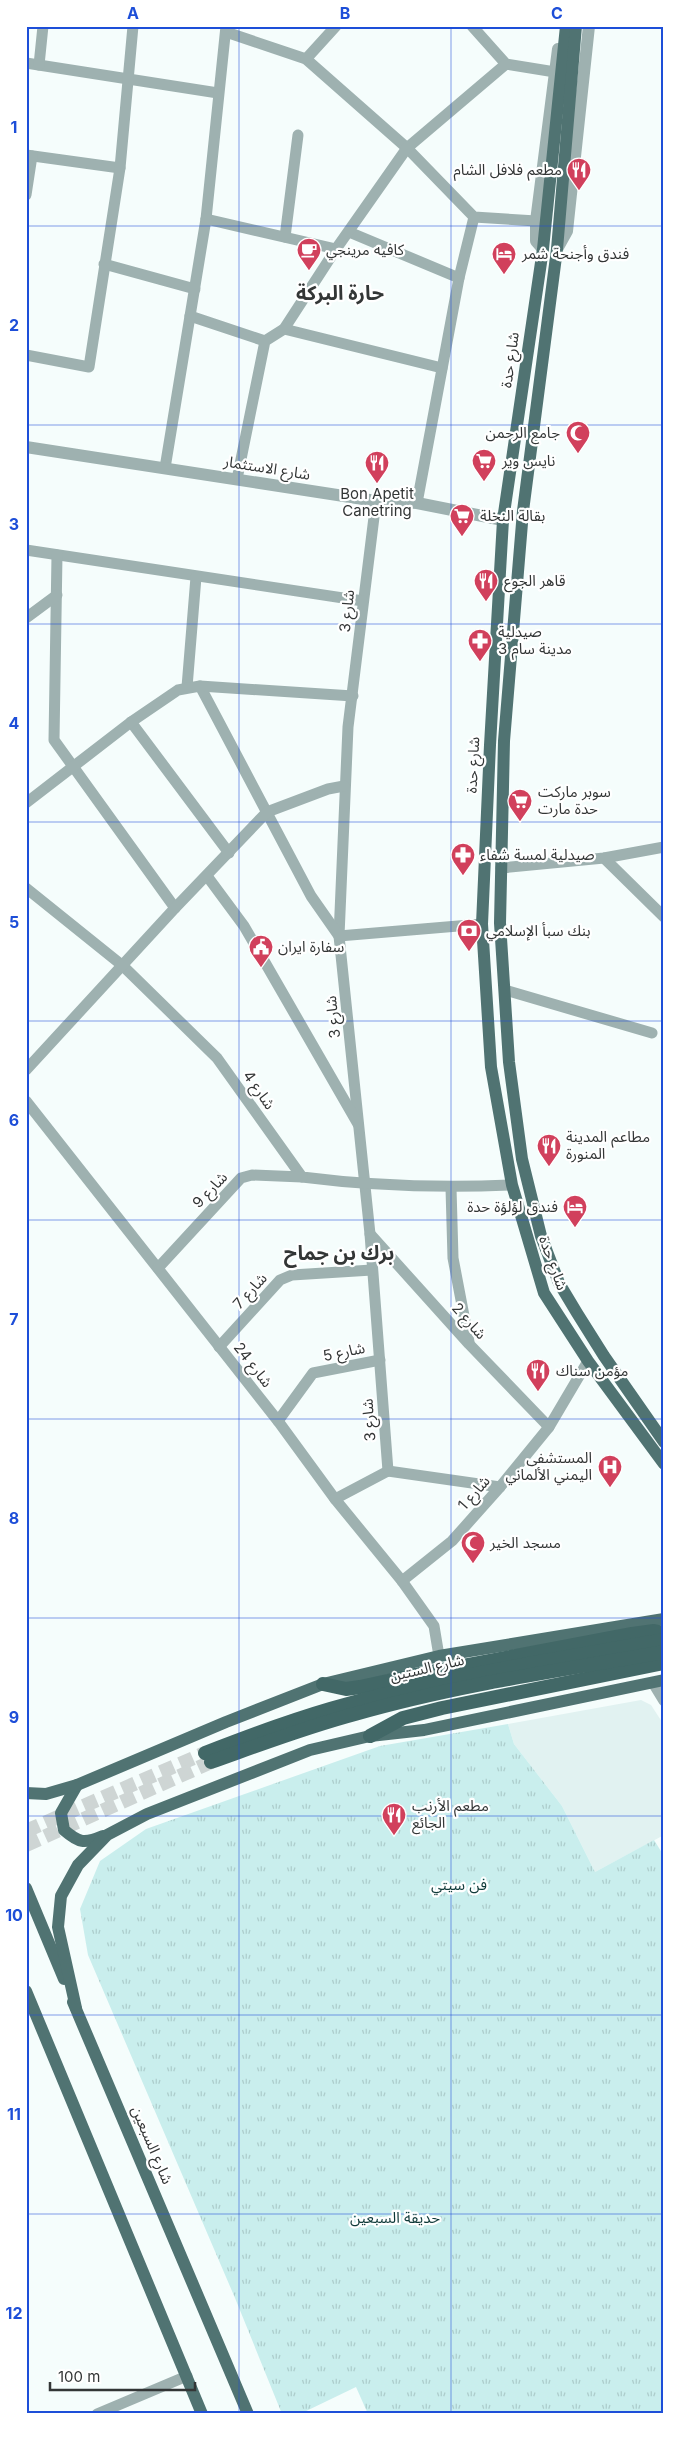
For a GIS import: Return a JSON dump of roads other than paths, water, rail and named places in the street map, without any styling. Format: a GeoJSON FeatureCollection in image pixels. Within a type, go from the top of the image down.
{"type":"FeatureCollection","features":[{"type":"Feature","properties":{"kind":"highway"},"geometry":{"type":"LineString","coordinates":[[323,1684],[346,1689],[360,1687],[632,1634],[654,1631],[664,1633]]}},
{"type":"Feature","properties":{"kind":"highway","name":"شارع الستين"},"geometry":{"type":"LineString","coordinates":[[664,1640],[470,1674],[408,1688],[279,1725],[208,1757],[356,1713],[474,1686],[664,1652]]}},
{"type":"Feature","properties":{"kind":"highway"},"geometry":{"type":"LineString","coordinates":[[370,1736],[403,1718],[426,1712],[664,1663]]}},
{"type":"Feature","properties":{"kind":"main road","name":"شارع حدة"},"geometry":{"type":"LineString","coordinates":[[566,26],[543,249],[503,520],[482,924],[491,1067],[512,1185],[544,1293],[588,1361],[664,1464]]}},
{"type":"Feature","properties":{"kind":"main road","name":"شارع حدة"},"geometry":{"type":"LineString","coordinates":[[576,26],[557,249],[522,511],[504,741],[500,923],[504,990],[509,1062],[527,1187],[541,1236],[560,1284],[577,1313],[604,1356],[664,1442]]}},
{"type":"Feature","properties":{"kind":"main road"},"geometry":{"type":"LineString","coordinates":[[564,1324],[577,1313]]}},
{"type":"Feature","properties":{"kind":"main road"},"geometry":{"type":"LineString","coordinates":[[26,1793],[46,1794],[77,1785],[226,1722],[323,1684],[439,1656],[664,1619]]}},
{"type":"Feature","properties":{"kind":"main road"},"geometry":{"type":"LineString","coordinates":[[77,1785],[62,1813],[64,1830],[77,1841],[91,1841],[147,1814],[280,1760],[310,1750],[370,1736],[424,1730],[658,1682]]}},
{"type":"Feature","properties":{"kind":"main road"},"geometry":{"type":"LineString","coordinates":[[76,2008],[58,1927],[61,1896],[78,1865],[106,1835]]}},
{"type":"Feature","properties":{"kind":"main road","name":"شارع السبعين"},"geometry":{"type":"LineString","coordinates":[[26,1888],[248,2414]]}},
{"type":"Feature","properties":{"kind":"main road"},"geometry":{"type":"LineString","coordinates":[[26,1991],[202,2414]]}},
{"type":"Feature","properties":{"kind":"street"},"geometry":{"type":"LineString","coordinates":[[39,65],[43,26]]}},
{"type":"Feature","properties":{"kind":"street"},"geometry":{"type":"LineString","coordinates":[[26,355],[89,367],[120,168],[130,80],[133,26]]}},
{"type":"Feature","properties":{"kind":"street"},"geometry":{"type":"LineString","coordinates":[[306,59],[336,26]]}},
{"type":"Feature","properties":{"kind":"street"},"geometry":{"type":"LineString","coordinates":[[472,26],[506,64],[555,72]]}},
{"type":"Feature","properties":{"kind":"street"},"geometry":{"type":"LineString","coordinates":[[543,249],[536,241],[536,221],[560,26]]}},
{"type":"Feature","properties":{"kind":"street"},"geometry":{"type":"LineString","coordinates":[[557,249],[567,231],[588,26]]}},
{"type":"Feature","properties":{"kind":"street"},"geometry":{"type":"LineString","coordinates":[[165,468],[206,219],[226,29],[306,59],[407,148],[474,217],[536,221]]}},
{"type":"Feature","properties":{"kind":"street"},"geometry":{"type":"LineString","coordinates":[[26,63],[218,93]]}},
{"type":"Feature","properties":{"kind":"street"},"geometry":{"type":"LineString","coordinates":[[237,479],[265,341],[284,328],[336,249],[407,148],[506,64]]}},
{"type":"Feature","properties":{"kind":"street"},"geometry":{"type":"LineString","coordinates":[[285,237],[298,135]]}},
{"type":"Feature","properties":{"kind":"street"},"geometry":{"type":"LineString","coordinates":[[26,195],[29,155],[120,168]]}},
{"type":"Feature","properties":{"kind":"street"},"geometry":{"type":"LineString","coordinates":[[417,503],[459,278],[474,217]]}},
{"type":"Feature","properties":{"kind":"street"},"geometry":{"type":"LineString","coordinates":[[206,219],[336,249]]}},
{"type":"Feature","properties":{"kind":"street"},"geometry":{"type":"LineString","coordinates":[[349,232],[459,278]]}},
{"type":"Feature","properties":{"kind":"street"},"geometry":{"type":"LineString","coordinates":[[104,264],[195,289]]}},
{"type":"Feature","properties":{"kind":"street"},"geometry":{"type":"LineString","coordinates":[[190,316],[265,341]]}},
{"type":"Feature","properties":{"kind":"street"},"geometry":{"type":"LineString","coordinates":[[284,328],[442,368]]}},
{"type":"Feature","properties":{"kind":"street","name":"شارع الاستثمار"},"geometry":{"type":"LineString","coordinates":[[26,447],[376,501],[417,503],[503,520]]}},
{"type":"Feature","properties":{"kind":"street","name":"شارع 3"},"geometry":{"type":"LineString","coordinates":[[376,501],[348,727],[339,936],[361,1129],[388,1471]]}},
{"type":"Feature","properties":{"kind":"street"},"geometry":{"type":"LineString","coordinates":[[26,550],[363,602]]}},
{"type":"Feature","properties":{"kind":"street"},"geometry":{"type":"LineString","coordinates":[[57,555],[54,740],[72,768],[175,908]]}},
{"type":"Feature","properties":{"kind":"street"},"geometry":{"type":"LineString","coordinates":[[187,687],[196,577]]}},
{"type":"Feature","properties":{"kind":"street"},"geometry":{"type":"LineString","coordinates":[[26,618],[57,595]]}},
{"type":"Feature","properties":{"kind":"street"},"geometry":{"type":"LineString","coordinates":[[200,686],[311,896],[339,936],[482,924]]}},
{"type":"Feature","properties":{"kind":"street"},"geometry":{"type":"LineString","coordinates":[[26,804],[131,722],[178,690],[187,687],[200,686],[353,696]]}},
{"type":"Feature","properties":{"kind":"street"},"geometry":{"type":"LineString","coordinates":[[131,722],[229,853]]}},
{"type":"Feature","properties":{"kind":"street"},"geometry":{"type":"LineString","coordinates":[[26,1070],[175,908],[267,812],[328,789],[344,786]]}},
{"type":"Feature","properties":{"kind":"street"},"geometry":{"type":"LineString","coordinates":[[502,868],[604,858],[664,846]]}},
{"type":"Feature","properties":{"kind":"street"},"geometry":{"type":"LineString","coordinates":[[604,858],[664,917]]}},
{"type":"Feature","properties":{"kind":"street"},"geometry":{"type":"LineString","coordinates":[[206,876],[244,926],[361,1129]]}},
{"type":"Feature","properties":{"kind":"street","name":"شارع 4"},"geometry":{"type":"LineString","coordinates":[[26,888],[123,966],[217,1058],[302,1177]]}},
{"type":"Feature","properties":{"kind":"street"},"geometry":{"type":"LineString","coordinates":[[504,990],[652,1033]]}},
{"type":"Feature","properties":{"kind":"street","name":"شارع 24"},"geometry":{"type":"LineString","coordinates":[[26,1101],[278,1421],[335,1499],[402,1581],[434,1626],[439,1656]]}},
{"type":"Feature","properties":{"kind":"street","name":"شارع 9"},"geometry":{"type":"LineString","coordinates":[[158,1268],[241,1178],[252,1175],[302,1177]]}},
{"type":"Feature","properties":{"kind":"street"},"geometry":{"type":"LineString","coordinates":[[302,1177],[366,1185],[451,1188],[512,1185]]}},
{"type":"Feature","properties":{"kind":"street"},"geometry":{"type":"LineString","coordinates":[[451,1188],[454,1258],[470,1344]]}},
{"type":"Feature","properties":{"kind":"street","name":"شارع 2"},"geometry":{"type":"LineString","coordinates":[[370,1234],[549,1427]]}},
{"type":"Feature","properties":{"kind":"street","name":"شارع 7"},"geometry":{"type":"LineString","coordinates":[[219,1347],[280,1280],[292,1275],[372,1270]]}},
{"type":"Feature","properties":{"kind":"street","name":"شارع 5"},"geometry":{"type":"LineString","coordinates":[[278,1421],[313,1373],[380,1360]]}},
{"type":"Feature","properties":{"kind":"street","name":"شارع 1"},"geometry":{"type":"LineString","coordinates":[[402,1581],[452,1541],[500,1487],[549,1427],[588,1361]]}},
{"type":"Feature","properties":{"kind":"street"},"geometry":{"type":"LineString","coordinates":[[335,1499],[388,1471],[500,1487]]}},
{"type":"Feature","properties":{"kind":"street"},"geometry":{"type":"LineString","coordinates":[[658,1682],[664,1701]]}},
{"type":"Feature","properties":{"kind":"street"},"geometry":{"type":"LineString","coordinates":[[97,2414],[187,2376]]}},
{"type":"Feature","properties":{"kind":"tunnel"},"geometry":{"type":"LineString","coordinates":[[26,1831],[205,1753]]}},
{"type":"Feature","properties":{"kind":"tunnel"},"geometry":{"type":"LineString","coordinates":[[26,1845],[211,1762]]}},
{"type":"Feature","properties":{"kind":"place","name":"مطعم فلافل الشام"},"geometry":{"type":"Point","coordinates":[579,191]}},
{"type":"Feature","properties":{"kind":"place","name":"كافيه مرينجي"},"geometry":{"type":"Point","coordinates":[309,271]}},
{"type":"Feature","properties":{"kind":"place","name":"فندق وأجنحة شمر"},"geometry":{"type":"Point","coordinates":[504,275]}},
{"type":"Feature","properties":{"kind":"place","name":"جامع الرحمن"},"geometry":{"type":"Point","coordinates":[578,454]}},
{"type":"Feature","properties":{"kind":"place","name":"نايس وير"},"geometry":{"type":"Point","coordinates":[484,482]}},
{"type":"Feature","properties":{"kind":"place","name":"Bon Apetit Canetring"},"geometry":{"type":"Point","coordinates":[377,484]}},
{"type":"Feature","properties":{"kind":"place","name":"بقالة النخلة"},"geometry":{"type":"Point","coordinates":[462,537]}},
{"type":"Feature","properties":{"kind":"place","name":"قاهر الجوع"},"geometry":{"type":"Point","coordinates":[486,602]}},
{"type":"Feature","properties":{"kind":"place","name":"صيدلية مدينة سام 3"},"geometry":{"type":"Point","coordinates":[480,662]}},
{"type":"Feature","properties":{"kind":"place","name":"سوبر ماركت حدة مارت"},"geometry":{"type":"Point","coordinates":[520,822]}},
{"type":"Feature","properties":{"kind":"place","name":"صيدلية لمسة شفاء"},"geometry":{"type":"Point","coordinates":[463,876]}},
{"type":"Feature","properties":{"kind":"place","name":"بنك سبأ الإسلامي"},"geometry":{"type":"Point","coordinates":[469,952]}},
{"type":"Feature","properties":{"kind":"place","name":"سفارة ايران"},"geometry":{"type":"Point","coordinates":[261,968]}},
{"type":"Feature","properties":{"kind":"place","name":"مطاعم المدينة المنورة"},"geometry":{"type":"Point","coordinates":[549,1167]}},
{"type":"Feature","properties":{"kind":"place","name":"فندق لؤلؤة حدة"},"geometry":{"type":"Point","coordinates":[575,1228]}},
{"type":"Feature","properties":{"kind":"place","name":"مؤمن سناك"},"geometry":{"type":"Point","coordinates":[538,1392]}},
{"type":"Feature","properties":{"kind":"place","name":"المستشفى اليمني الألماني"},"geometry":{"type":"Point","coordinates":[610,1488]}},
{"type":"Feature","properties":{"kind":"place","name":"مسجد الخير"},"geometry":{"type":"Point","coordinates":[473,1564]}},
{"type":"Feature","properties":{"kind":"place","name":"مطعم الأرنب الجائع"},"geometry":{"type":"Point","coordinates":[394,1836]}},
{"type":"Feature","properties":{"kind":"district","name":"حارة البركة"},"geometry":{"type":"Point","coordinates":[340,293]}},
{"type":"Feature","properties":{"kind":"district","name":"برك بن جماح"},"geometry":{"type":"Point","coordinates":[339,1253]}},
{"type":"Feature","properties":{"kind":"park label","name":"فن سيتي"},"geometry":{"type":"Point","coordinates":[459,1885]}},
{"type":"Feature","properties":{"kind":"park label","name":"حديقة السبعين"},"geometry":{"type":"Point","coordinates":[395,2218]}}]}
